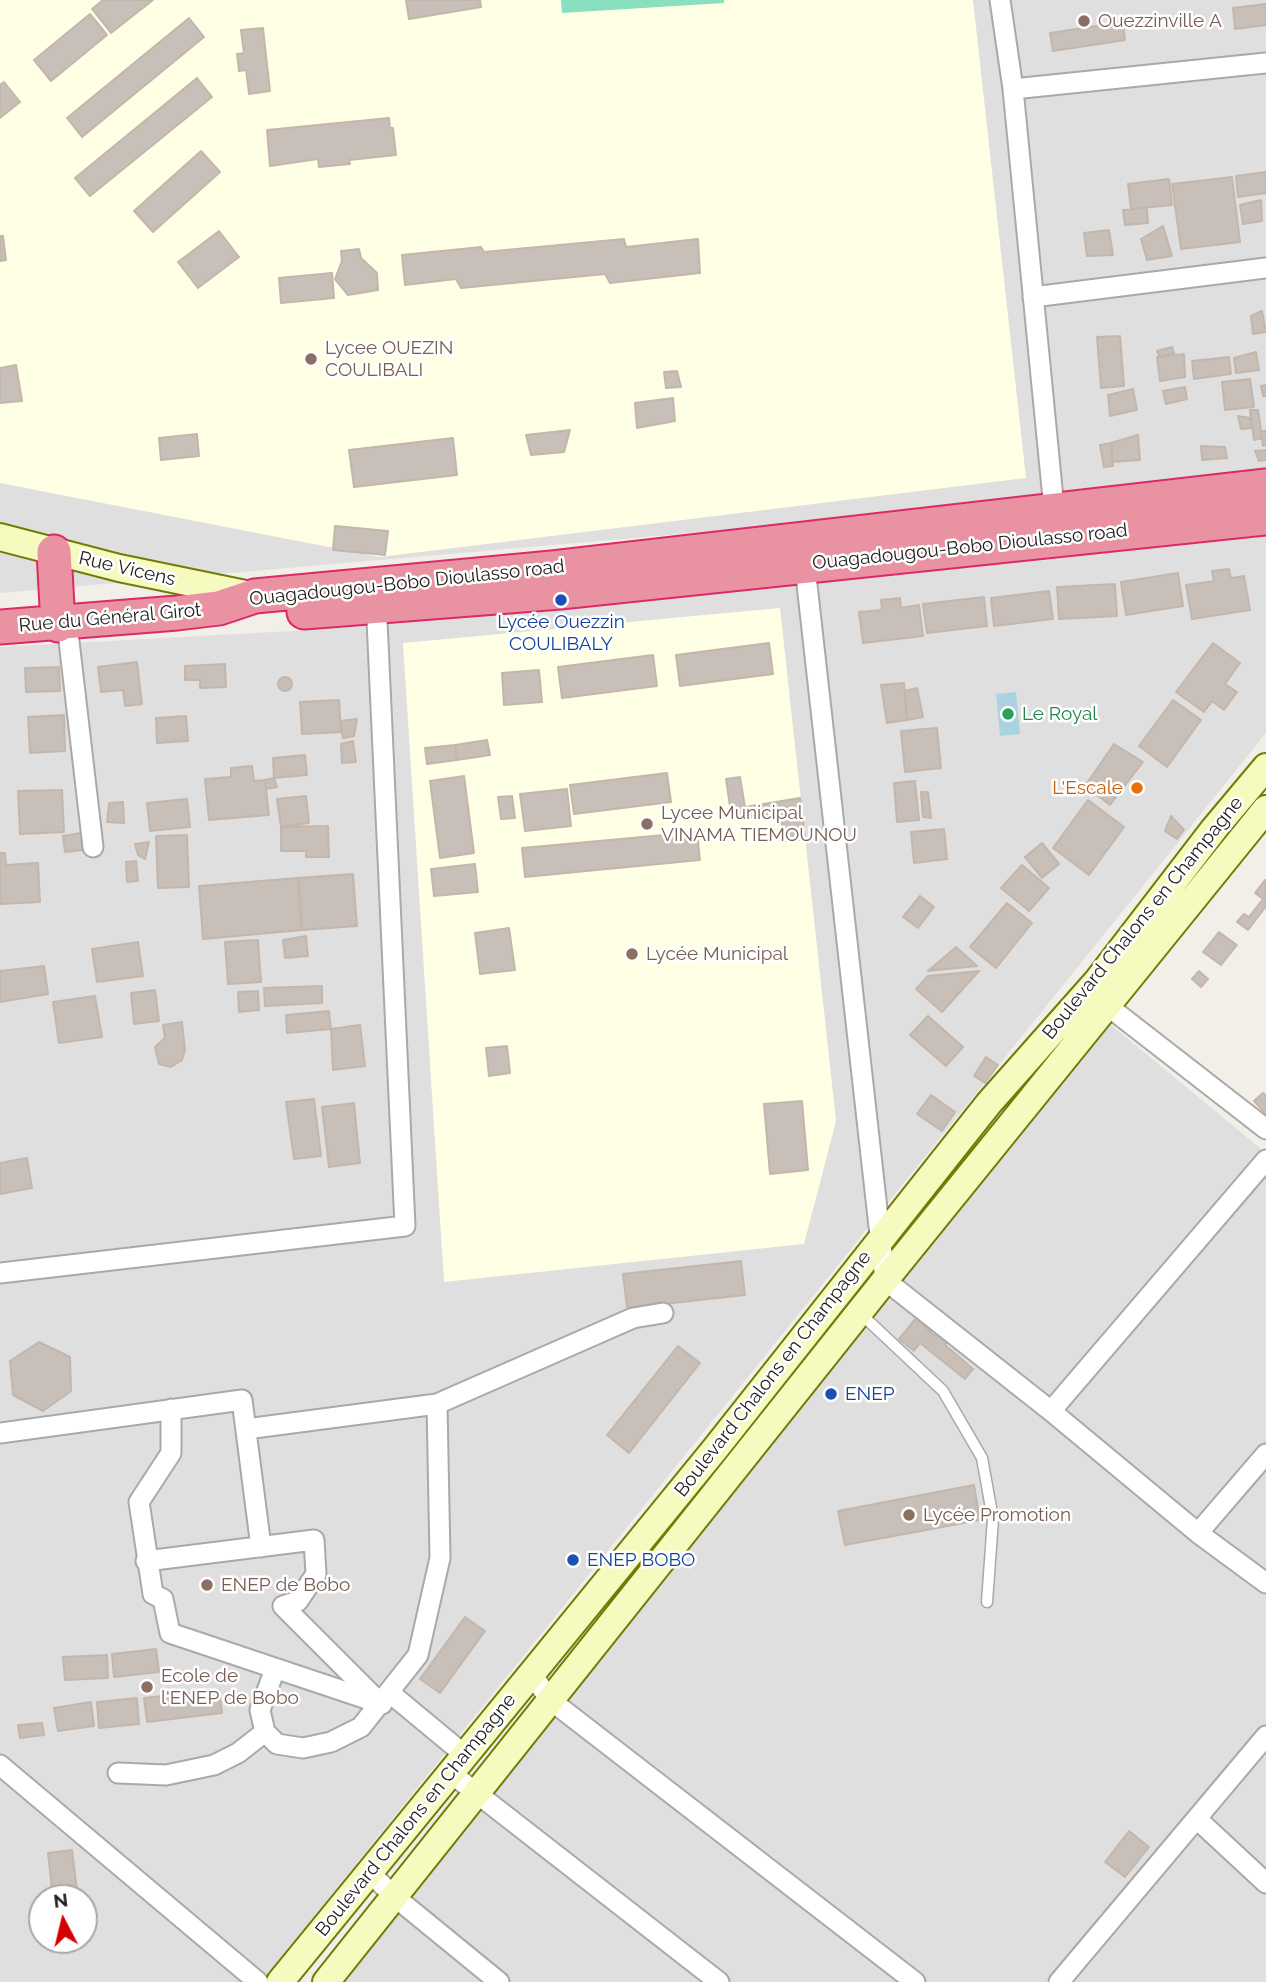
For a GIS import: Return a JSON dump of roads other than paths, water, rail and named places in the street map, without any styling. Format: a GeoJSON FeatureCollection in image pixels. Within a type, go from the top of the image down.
{"type":"FeatureCollection","features":[{"type":"Feature","properties":{"kind":"highway","name":"Ouagadougou-Bobo Dioulasso road"},"geometry":{"type":"LineString","coordinates":[[1055,525],[1266,486]]}},
{"type":"Feature","properties":{"kind":"highway","name":"Ouagadougou-Bobo Dioulasso road"},"geometry":{"type":"LineString","coordinates":[[219,608],[258,615],[552,568],[803,552],[1055,525],[1266,518]]}},
{"type":"Feature","properties":{"kind":"highway"},"geometry":{"type":"LineString","coordinates":[[54,552],[63,624]]}},
{"type":"Feature","properties":{"kind":"highway","name":"Ouagadougou-Bobo Dioulasso road"},"geometry":{"type":"LineString","coordinates":[[219,608],[255,596],[376,596]]}},
{"type":"Feature","properties":{"kind":"highway","name":"Rue du Général Girot"},"geometry":{"type":"LineString","coordinates":[[0,627],[63,624],[219,608]]}},
{"type":"Feature","properties":{"kind":"main road","name":"Rue Vicens"},"geometry":{"type":"LineString","coordinates":[[0,537],[54,552],[255,596]]}},
{"type":"Feature","properties":{"kind":"main road","name":"Boulevard Chalons en Champagne"},"geometry":{"type":"LineString","coordinates":[[280,1982],[707,1460],[989,1103],[1098,980],[1214,829],[1266,767]]}},
{"type":"Feature","properties":{"kind":"main road","name":"Boulevard Chalons en Champagne"},"geometry":{"type":"LineString","coordinates":[[326,1982],[549,1699],[1266,809]]}},
{"type":"Feature","properties":{"kind":"street"},"geometry":{"type":"LineString","coordinates":[[1000,0],[1013,89],[1055,525]]}},
{"type":"Feature","properties":{"kind":"street"},"geometry":{"type":"LineString","coordinates":[[1013,89],[1266,64]]}},
{"type":"Feature","properties":{"kind":"street"},"geometry":{"type":"LineString","coordinates":[[1033,297],[1266,268]]}},
{"type":"Feature","properties":{"kind":"street"},"geometry":{"type":"LineString","coordinates":[[803,552],[885,1280],[1051,1411],[1198,1533],[1266,1583]]}},
{"type":"Feature","properties":{"kind":"street"},"geometry":{"type":"LineString","coordinates":[[0,1273],[405,1226],[376,596]]}},
{"type":"Feature","properties":{"kind":"street"},"geometry":{"type":"LineString","coordinates":[[63,624],[93,847]]}},
{"type":"Feature","properties":{"kind":"street"},"geometry":{"type":"LineString","coordinates":[[1098,980],[1109,1007],[1266,1129]]}},
{"type":"Feature","properties":{"kind":"street"},"geometry":{"type":"LineString","coordinates":[[1051,1411],[1266,1160]]}},
{"type":"Feature","properties":{"kind":"street"},"geometry":{"type":"LineString","coordinates":[[246,1429],[437,1404],[633,1318],[663,1313]]}},
{"type":"Feature","properties":{"kind":"street"},"geometry":{"type":"LineString","coordinates":[[0,1433],[242,1400],[261,1547]]}},
{"type":"Feature","properties":{"kind":"street"},"geometry":{"type":"LineString","coordinates":[[275,1669],[260,1710],[265,1732],[277,1744],[303,1748],[321,1744],[361,1727],[386,1699],[418,1655],[440,1558],[437,1404]]}},
{"type":"Feature","properties":{"kind":"street"},"geometry":{"type":"LineString","coordinates":[[171,1409],[172,1453],[139,1502],[153,1594],[163,1599],[170,1633],[275,1669],[386,1699]]}},
{"type":"Feature","properties":{"kind":"street"},"geometry":{"type":"LineString","coordinates":[[1198,1533],[1266,1454]]}},
{"type":"Feature","properties":{"kind":"street"},"geometry":{"type":"LineString","coordinates":[[146,1561],[314,1541],[316,1574],[298,1601],[283,1606],[459,1765],[476,1794],[719,1982]]}},
{"type":"Feature","properties":{"kind":"street"},"geometry":{"type":"LineString","coordinates":[[532,1674],[549,1699],[915,1982]]}},
{"type":"Feature","properties":{"kind":"street"},"geometry":{"type":"LineString","coordinates":[[118,1773],[166,1775],[214,1765],[238,1753],[265,1732]]}},
{"type":"Feature","properties":{"kind":"street"},"geometry":{"type":"LineString","coordinates":[[1059,1982],[1266,1736]]}},
{"type":"Feature","properties":{"kind":"street"},"geometry":{"type":"LineString","coordinates":[[0,1765],[258,1982]]}},
{"type":"Feature","properties":{"kind":"street"},"geometry":{"type":"LineString","coordinates":[[1197,1819],[1266,1883]]}},
{"type":"Feature","properties":{"kind":"street"},"geometry":{"type":"LineString","coordinates":[[369,1872],[395,1897],[499,1982]]}},
{"type":"Feature","properties":{"kind":"lane"},"geometry":{"type":"LineString","coordinates":[[860,1312],[943,1391],[982,1458],[993,1519],[987,1602]]}},
{"type":"Feature","properties":{"kind":"water","name":"Le Royal"},"geometry":{"type":"Polygon","coordinates":[[[1016,692],[1020,734],[1000,736],[996,694],[1016,692]]]}},
{"type":"Feature","properties":{"kind":"place","name":"Ouezzinville A"},"geometry":{"type":"Point","coordinates":[1084,21]}},
{"type":"Feature","properties":{"kind":"place","name":"Lycee OUEZIN COULIBALI"},"geometry":{"type":"Point","coordinates":[311,359]}},
{"type":"Feature","properties":{"kind":"place","name":"Lycée Ouezzin COULIBALY"},"geometry":{"type":"Point","coordinates":[561,600]}},
{"type":"Feature","properties":{"kind":"place","name":"Le Royal"},"geometry":{"type":"Point","coordinates":[1008,714]}},
{"type":"Feature","properties":{"kind":"place","name":"L'Escale"},"geometry":{"type":"Point","coordinates":[1137,788]}},
{"type":"Feature","properties":{"kind":"place","name":"Lycee Municipal VINAMA TIEMOUNOU"},"geometry":{"type":"Point","coordinates":[647,824]}},
{"type":"Feature","properties":{"kind":"place","name":"Lycée Municipal"},"geometry":{"type":"Point","coordinates":[632,954]}},
{"type":"Feature","properties":{"kind":"place","name":"ENEP"},"geometry":{"type":"Point","coordinates":[831,1394]}},
{"type":"Feature","properties":{"kind":"place","name":"Lycée Promotion"},"geometry":{"type":"Point","coordinates":[909,1515]}},
{"type":"Feature","properties":{"kind":"place","name":"ENEP BOBO"},"geometry":{"type":"Point","coordinates":[573,1560]}},
{"type":"Feature","properties":{"kind":"place","name":"ENEP de Bobo"},"geometry":{"type":"Point","coordinates":[207,1585]}},
{"type":"Feature","properties":{"kind":"place","name":"Ecole de l'ENEP de Bobo"},"geometry":{"type":"Point","coordinates":[147,1687]}}]}
